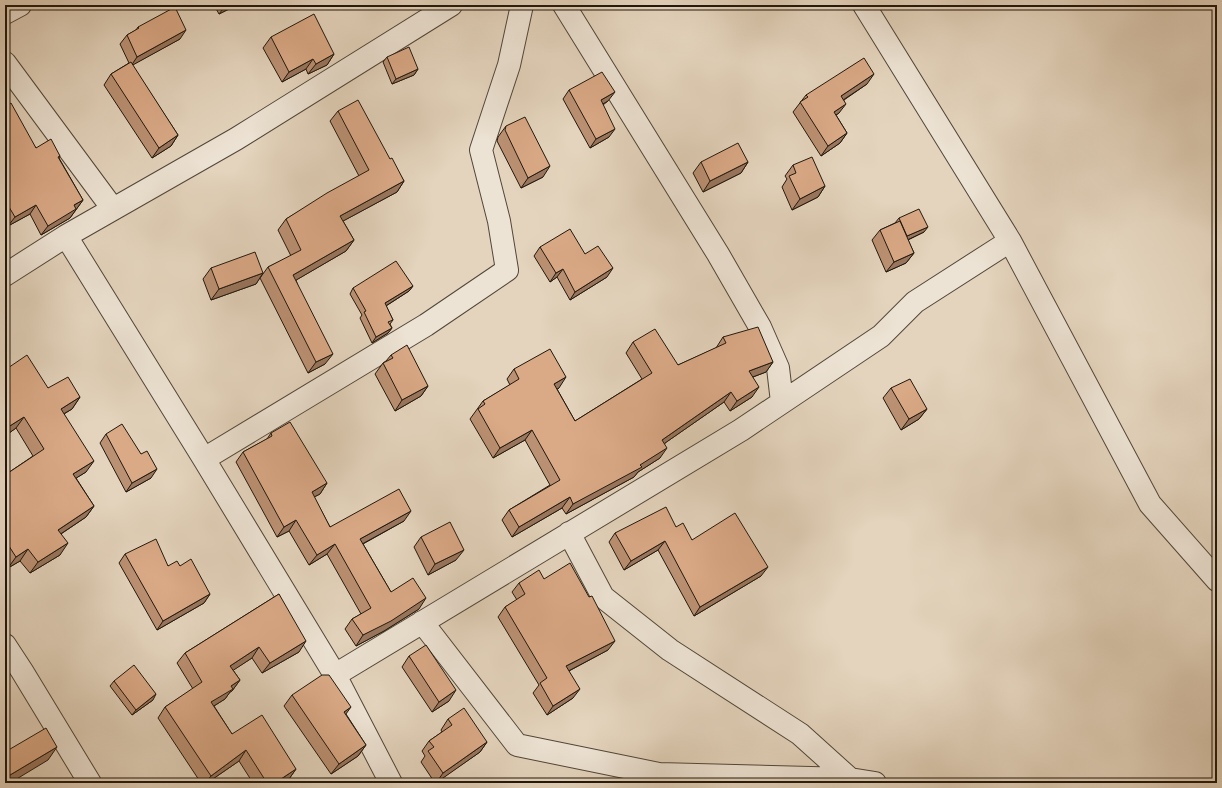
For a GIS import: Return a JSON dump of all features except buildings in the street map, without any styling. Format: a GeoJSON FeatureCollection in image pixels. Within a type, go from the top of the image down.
{"type":"FeatureCollection","features":[{"type":"Feature","properties":{"kind":"street"},"geometry":{"type":"LineString","coordinates":[[5,12],[20,5]]}},
{"type":"Feature","properties":{"kind":"street"},"geometry":{"type":"LineString","coordinates":[[5,275],[66,236],[236,139],[452,5]]}},
{"type":"Feature","properties":{"kind":"street"},"geometry":{"type":"LineString","coordinates":[[204,458],[426,325],[507,270],[499,221],[481,150],[509,65],[522,5]]}},
{"type":"Feature","properties":{"kind":"street"},"geometry":{"type":"LineString","coordinates":[[564,5],[718,254],[760,327],[778,368],[782,402]]}},
{"type":"Feature","properties":{"kind":"street"},"geometry":{"type":"LineString","coordinates":[[864,5],[1010,241],[1150,504],[1217,580]]}},
{"type":"Feature","properties":{"kind":"street"},"geometry":{"type":"LineString","coordinates":[[5,63],[113,209]]}},
{"type":"Feature","properties":{"kind":"street"},"geometry":{"type":"LineString","coordinates":[[66,236],[204,458],[335,675],[391,783]]}},
{"type":"Feature","properties":{"kind":"street"},"geometry":{"type":"LineString","coordinates":[[335,675],[741,430],[881,336],[915,302],[1010,241]]}},
{"type":"Feature","properties":{"kind":"street"},"geometry":{"type":"LineString","coordinates":[[569,533],[603,597],[670,650],[800,734],[850,779]]}},
{"type":"Feature","properties":{"kind":"street"},"geometry":{"type":"LineString","coordinates":[[422,622],[517,745],[659,774],[850,779],[875,783]]}},
{"type":"Feature","properties":{"kind":"street"},"geometry":{"type":"LineString","coordinates":[[5,645],[90,783]]}}]}
